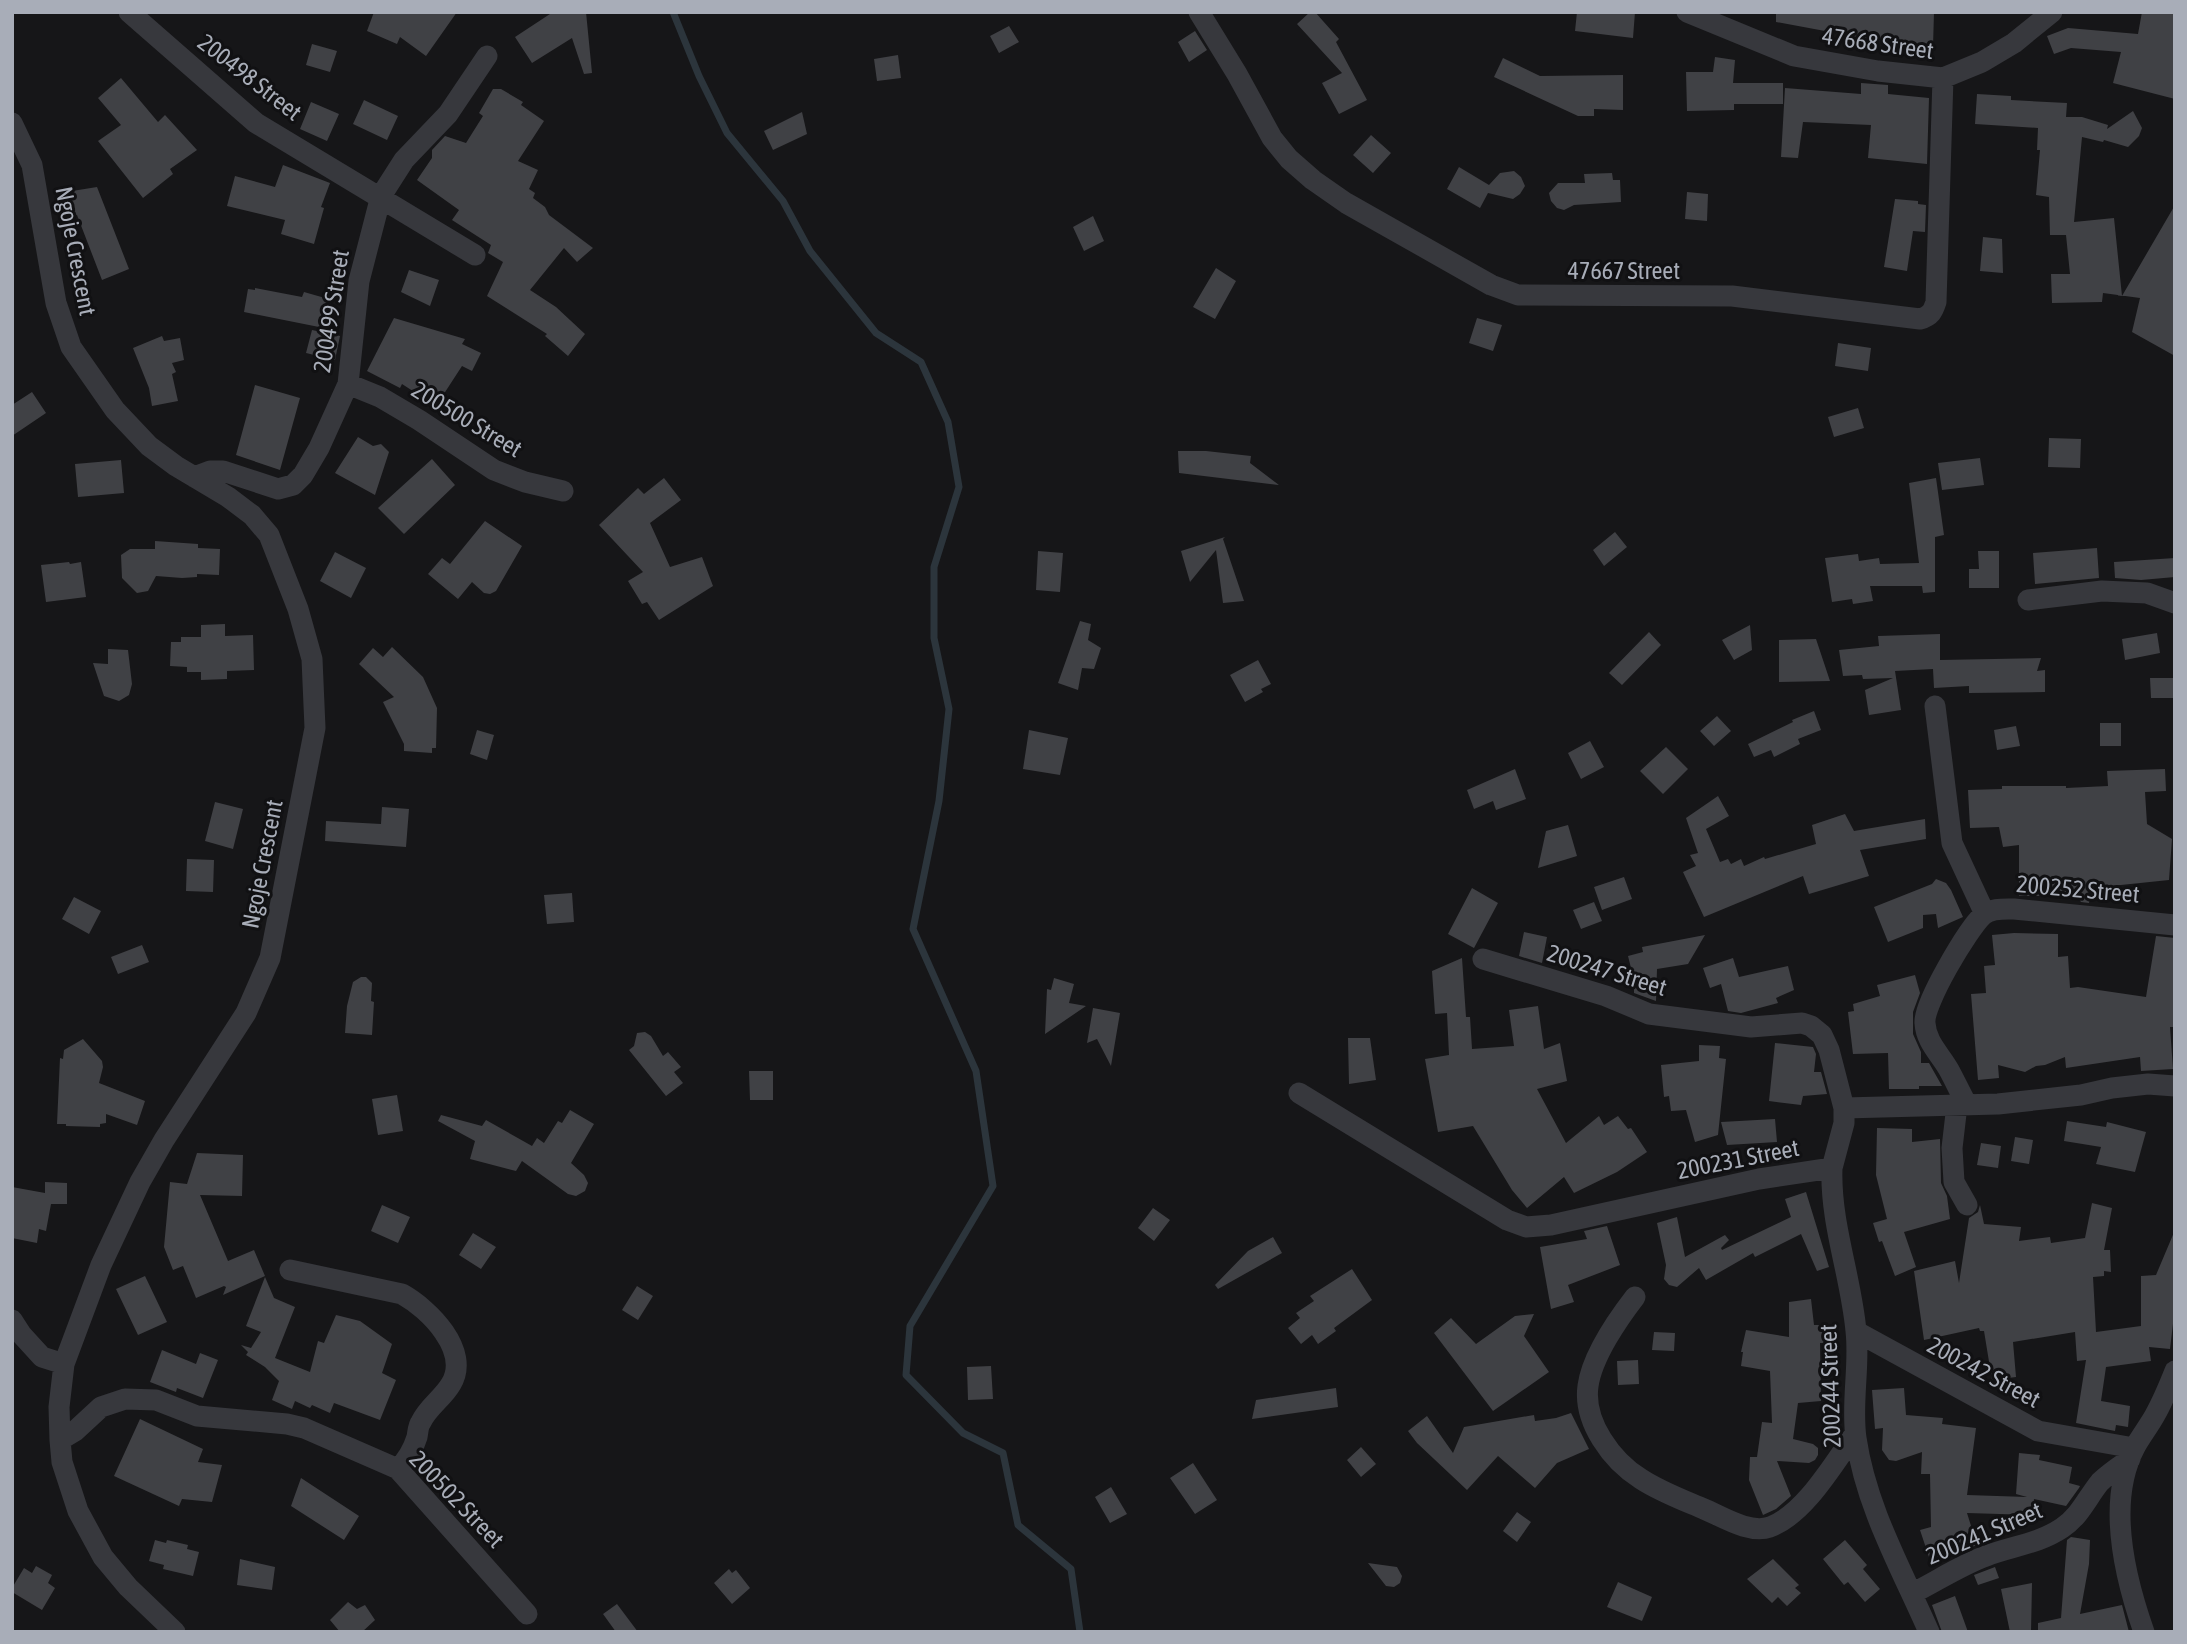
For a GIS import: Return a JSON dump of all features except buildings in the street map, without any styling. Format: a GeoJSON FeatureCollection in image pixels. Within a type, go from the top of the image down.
{"type":"FeatureCollection","features":[{"type":"Feature","properties":{"kind":"street","name":"200498 Street"},"geometry":{"type":"LineString","coordinates":[[129,12],[256,123],[381,196]]}},
{"type":"Feature","properties":{"kind":"street","name":"47667 Street"},"geometry":{"type":"LineString","coordinates":[[1199,12],[1272,138],[1297,166],[1346,203],[1479,279],[1518,295],[1732,296],[1920,319],[1926,317],[1932,313],[1936,302],[1943,78]]}},
{"type":"Feature","properties":{"kind":"street","name":"47668 Street"},"geometry":{"type":"LineString","coordinates":[[1687,12],[1794,56],[1864,69],[1943,78],[1982,62],[2014,43],[2052,12]]}},
{"type":"Feature","properties":{"kind":"street","name":"200499 Street"},"geometry":{"type":"LineString","coordinates":[[194,477],[210,471],[223,471],[278,488],[293,485],[303,475],[319,448],[348,384],[359,281],[381,196],[404,160],[448,114],[487,56]]}},
{"type":"Feature","properties":{"kind":"street","name":"Ngoje Crescent"},"geometry":{"type":"LineString","coordinates":[[12,123],[32,165],[56,303],[71,347],[124,420],[149,446],[228,497],[252,515],[269,535],[298,609],[312,659],[314,728],[270,958],[246,1013],[140,1182],[102,1265],[64,1364],[59,1407],[62,1462],[78,1511],[93,1541],[128,1587],[175,1632]]}},
{"type":"Feature","properties":{"kind":"street"},"geometry":{"type":"LineString","coordinates":[[381,196],[475,255]]}},
{"type":"Feature","properties":{"kind":"street","name":"200500 Street"},"geometry":{"type":"LineString","coordinates":[[348,384],[380,397],[494,470],[525,482],[563,491]]}},
{"type":"Feature","properties":{"kind":"street"},"geometry":{"type":"LineString","coordinates":[[2028,600],[2102,591],[2147,593],[2175,603]]}},
{"type":"Feature","properties":{"kind":"street"},"geometry":{"type":"LineString","coordinates":[[1935,706],[1952,843],[1984,914]]}},
{"type":"Feature","properties":{"kind":"street","name":"200252 Street"},"geometry":{"type":"LineString","coordinates":[[1961,1104],[1949,1070],[1928,1039],[1924,1021],[1939,984],[1969,932],[1984,914],[1995,909],[2014,909],[2175,925]]}},
{"type":"Feature","properties":{"kind":"street","name":"200247 Street"},"geometry":{"type":"LineString","coordinates":[[1483,959],[1606,996],[1649,1014],[1751,1027],[1802,1023],[1811,1026],[1822,1035],[1829,1049],[1844,1108]]}},
{"type":"Feature","properties":{"kind":"street"},"geometry":{"type":"LineString","coordinates":[[1844,1108],[1998,1104],[2148,1084],[2175,1086]]}},
{"type":"Feature","properties":{"kind":"street","name":"200231 Street"},"geometry":{"type":"LineString","coordinates":[[1299,1094],[1466,1197],[1507,1220],[1527,1227],[1551,1225],[1759,1179],[1832,1168],[1844,1123],[1844,1108]]}},
{"type":"Feature","properties":{"kind":"street"},"geometry":{"type":"LineString","coordinates":[[1961,1104],[1952,1148],[1954,1182],[1968,1205]]}},
{"type":"Feature","properties":{"kind":"street","name":"200244 Street"},"geometry":{"type":"LineString","coordinates":[[1832,1168],[1831,1197],[1857,1332],[1856,1434],[1861,1469],[1882,1531],[1929,1632]]}},
{"type":"Feature","properties":{"kind":"street"},"geometry":{"type":"LineString","coordinates":[[290,1270],[402,1294],[418,1303],[446,1334],[457,1367],[452,1383],[420,1422],[416,1441],[407,1460],[398,1469]]}},
{"type":"Feature","properties":{"kind":"street"},"geometry":{"type":"LineString","coordinates":[[1635,1297],[1607,1338],[1591,1375],[1588,1397],[1605,1444],[1618,1461],[1641,1479],[1745,1527],[1766,1528],[1785,1520],[1812,1493],[1856,1434]]}},
{"type":"Feature","properties":{"kind":"street"},"geometry":{"type":"LineString","coordinates":[[12,1320],[42,1357],[64,1364]]}},
{"type":"Feature","properties":{"kind":"street","name":"200242 Street"},"geometry":{"type":"LineString","coordinates":[[1857,1332],[2038,1431],[2132,1453]]}},
{"type":"Feature","properties":{"kind":"street"},"geometry":{"type":"LineString","coordinates":[[2144,1632],[2122,1548],[2123,1486],[2132,1453],[2154,1416],[2175,1371]]}},
{"type":"Feature","properties":{"kind":"street","name":"200502 Street"},"geometry":{"type":"LineString","coordinates":[[60,1440],[75,1431],[101,1407],[125,1399],[156,1400],[197,1416],[304,1428],[398,1469],[527,1614]]}},
{"type":"Feature","properties":{"kind":"street","name":"200241 Street"},"geometry":{"type":"LineString","coordinates":[[1913,1593],[1988,1555],[2030,1544],[2061,1529],[2085,1506],[2100,1483],[2132,1453]]}},
{"type":"Feature","properties":{"kind":"waterway"},"geometry":{"type":"LineString","coordinates":[[673,12],[699,76],[727,133],[783,201],[810,251],[876,333],[921,362],[948,422],[959,487],[934,567],[934,638],[949,709],[939,801],[913,929],[976,1071],[993,1186],[910,1326],[906,1375],[963,1433],[1003,1453],[1018,1525],[1071,1569],[1080,1632]]}}]}
